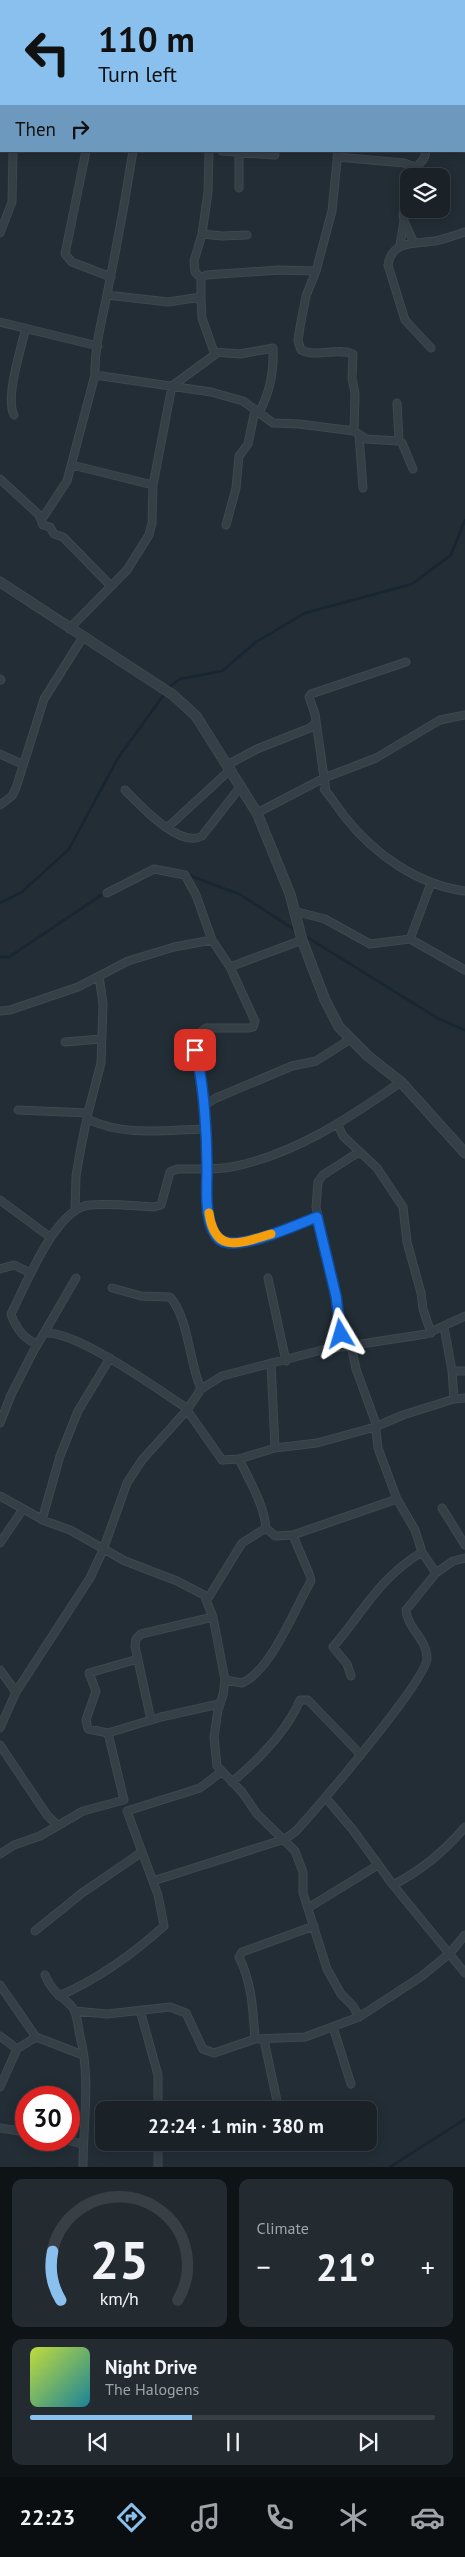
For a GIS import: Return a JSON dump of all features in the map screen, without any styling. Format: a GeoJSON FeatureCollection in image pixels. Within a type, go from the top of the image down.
{"type":"FeatureCollection","features":[{"type":"Feature","properties":{"kind":"street"},"geometry":{"type":"LineString","coordinates":[[1,228],[12,202],[13,152]]}},
{"type":"Feature","properties":{"kind":"street"},"geometry":{"type":"LineString","coordinates":[[86,152],[65,254],[72,262],[111,277]]}},
{"type":"Feature","properties":{"kind":"street"},"geometry":{"type":"LineString","coordinates":[[42,519],[67,481],[95,375],[98,346],[133,152]]}},
{"type":"Feature","properties":{"kind":"street"},"geometry":{"type":"LineString","coordinates":[[209,152],[208,192],[202,234],[194,261],[195,272],[201,278],[202,318],[211,349],[217,353],[240,354],[273,348],[274,368],[270,390],[257,412],[248,444],[239,456],[236,488],[226,525]]}},
{"type":"Feature","properties":{"kind":"street"},"geometry":{"type":"LineString","coordinates":[[230,152],[275,154]]}},
{"type":"Feature","properties":{"kind":"street"},"geometry":{"type":"LineString","coordinates":[[363,488],[356,433],[355,394],[352,378],[353,354],[346,351],[307,353],[301,350],[298,341],[306,296],[316,271],[332,210],[338,154],[404,163],[416,167],[422,162],[426,152]]}},
{"type":"Feature","properties":{"kind":"street"},"geometry":{"type":"LineString","coordinates":[[239,153],[239,188]]}},
{"type":"Feature","properties":{"kind":"street"},"geometry":{"type":"LineString","coordinates":[[0,211],[9,212]]}},
{"type":"Feature","properties":{"kind":"street"},"geometry":{"type":"LineString","coordinates":[[400,245],[405,218]]}},
{"type":"Feature","properties":{"kind":"street"},"geometry":{"type":"LineString","coordinates":[[404,221],[414,242]]}},
{"type":"Feature","properties":{"kind":"street"},"geometry":{"type":"LineString","coordinates":[[431,348],[405,320],[388,265],[393,251],[400,245],[436,241],[465,232]]}},
{"type":"Feature","properties":{"kind":"street"},"geometry":{"type":"LineString","coordinates":[[202,234],[222,236],[247,235]]}},
{"type":"Feature","properties":{"kind":"street"},"geometry":{"type":"LineString","coordinates":[[201,278],[214,273],[233,274],[279,270],[316,271]]}},
{"type":"Feature","properties":{"kind":"street"},"geometry":{"type":"LineString","coordinates":[[107,295],[168,302],[202,297]]}},
{"type":"Feature","properties":{"kind":"street"},"geometry":{"type":"LineString","coordinates":[[0,322],[98,346]]}},
{"type":"Feature","properties":{"kind":"street"},"geometry":{"type":"LineString","coordinates":[[14,415],[10,409],[13,386],[26,328]]}},
{"type":"Feature","properties":{"kind":"street"},"geometry":{"type":"LineString","coordinates":[[69,629],[110,585],[127,570],[149,535],[152,523],[153,485],[172,386],[217,353]]}},
{"type":"Feature","properties":{"kind":"street"},"geometry":{"type":"LineString","coordinates":[[95,375],[211,392],[243,401],[273,423],[299,424],[356,433],[366,439],[399,441]]}},
{"type":"Feature","properties":{"kind":"street"},"geometry":{"type":"LineString","coordinates":[[397,403],[399,441],[413,469]]}},
{"type":"Feature","properties":{"kind":"street"},"geometry":{"type":"LineString","coordinates":[[72,465],[153,485]]}},
{"type":"Feature","properties":{"kind":"street"},"geometry":{"type":"LineString","coordinates":[[0,479],[42,519],[43,525],[50,527],[54,534],[63,537],[71,544],[110,585]]}},
{"type":"Feature","properties":{"kind":"street"},"geometry":{"type":"LineString","coordinates":[[0,582],[82,638],[173,695],[196,716],[257,813],[290,894],[302,940],[325,1000],[340,1027],[349,1040],[401,1082],[465,1153]]}},
{"type":"Feature","properties":{"kind":"street"},"geometry":{"type":"LineString","coordinates":[[0,805],[12,796],[44,699],[82,638]]}},
{"type":"Feature","properties":{"kind":"street"},"geometry":{"type":"LineString","coordinates":[[326,791],[318,734],[313,726],[311,694],[406,662]]}},
{"type":"Feature","properties":{"kind":"street"},"geometry":{"type":"LineString","coordinates":[[257,813],[318,783],[324,778],[376,758],[440,720],[465,715]]}},
{"type":"Feature","properties":{"kind":"street"},"geometry":{"type":"LineString","coordinates":[[168,827],[229,766],[257,749],[313,726]]}},
{"type":"Feature","properties":{"kind":"street"},"geometry":{"type":"LineString","coordinates":[[0,754],[22,764]]}},
{"type":"Feature","properties":{"kind":"street"},"geometry":{"type":"LineString","coordinates":[[318,783],[346,818],[378,852],[431,883],[465,891]]}},
{"type":"Feature","properties":{"kind":"street"},"geometry":{"type":"LineString","coordinates":[[126,790],[151,817],[188,839],[197,839],[202,836],[241,786]]}},
{"type":"Feature","properties":{"kind":"street"},"geometry":{"type":"LineString","coordinates":[[107,893],[154,869],[184,875],[202,909],[212,940],[230,967],[255,1021],[253,1026],[248,1028],[206,1028],[196,1036],[195,1050],[203,1106],[207,1169],[205,1185],[211,1225],[215,1235],[223,1242],[234,1244],[317,1217]]}},
{"type":"Feature","properties":{"kind":"street"},"geometry":{"type":"LineString","coordinates":[[410,939],[431,883]]}},
{"type":"Feature","properties":{"kind":"street"},"geometry":{"type":"LineString","coordinates":[[294,911],[324,919],[370,944],[410,939],[465,970]]}},
{"type":"Feature","properties":{"kind":"street"},"geometry":{"type":"LineString","coordinates":[[0,1011],[10,1010],[78,988],[128,961],[174,947],[212,940]]}},
{"type":"Feature","properties":{"kind":"street"},"geometry":{"type":"LineString","coordinates":[[230,967],[302,940]]}},
{"type":"Feature","properties":{"kind":"street"},"geometry":{"type":"LineString","coordinates":[[75,1211],[76,1176],[87,1116],[101,1063],[103,1004],[99,976]]}},
{"type":"Feature","properties":{"kind":"street"},"geometry":{"type":"LineString","coordinates":[[65,1042],[101,1039]]}},
{"type":"Feature","properties":{"kind":"street"},"geometry":{"type":"LineString","coordinates":[[203,1106],[216,1098],[292,1066],[316,1061],[349,1040]]}},
{"type":"Feature","properties":{"kind":"street"},"geometry":{"type":"LineString","coordinates":[[37,1344],[30,1342],[16,1328],[11,1314],[50,1237],[75,1211],[87,1205],[154,1207],[161,1205],[170,1172],[177,1169],[231,1167],[290,1149],[338,1125],[401,1082]]}},
{"type":"Feature","properties":{"kind":"street"},"geometry":{"type":"LineString","coordinates":[[18,1110],[87,1116],[111,1129],[127,1132],[204,1129]]}},
{"type":"Feature","properties":{"kind":"street"},"geometry":{"type":"LineString","coordinates":[[338,1125],[343,1136],[376,1168],[403,1207],[407,1242],[422,1292],[423,1309],[431,1333]]}},
{"type":"Feature","properties":{"kind":"street"},"geometry":{"type":"LineString","coordinates":[[359,1152],[323,1175],[318,1182],[317,1217],[347,1346],[375,1427],[378,1448],[398,1499],[415,1530],[422,1552],[436,1573]]}},
{"type":"Feature","properties":{"kind":"street"},"geometry":{"type":"LineString","coordinates":[[0,1200],[50,1237]]}},
{"type":"Feature","properties":{"kind":"street"},"geometry":{"type":"LineString","coordinates":[[0,1269],[14,1265],[31,1273]]}},
{"type":"Feature","properties":{"kind":"street"},"geometry":{"type":"LineString","coordinates":[[0,1423],[11,1395],[37,1344],[46,1333],[52,1316],[76,1278]]}},
{"type":"Feature","properties":{"kind":"street"},"geometry":{"type":"LineString","coordinates":[[268,1278],[286,1361]]}},
{"type":"Feature","properties":{"kind":"street"},"geometry":{"type":"LineString","coordinates":[[112,1288],[142,1296],[170,1297],[175,1303],[189,1347],[193,1372],[201,1389]]}},
{"type":"Feature","properties":{"kind":"street"},"geometry":{"type":"LineString","coordinates":[[0,1728],[16,1692],[83,1590],[102,1550],[127,1482],[142,1460],[187,1409],[201,1389],[222,1376],[270,1363],[286,1361],[322,1350],[431,1333],[465,1316]]}},
{"type":"Feature","properties":{"kind":"street"},"geometry":{"type":"LineString","coordinates":[[444,1327],[452,1371],[454,1399]]}},
{"type":"Feature","properties":{"kind":"street"},"geometry":{"type":"LineString","coordinates":[[46,1333],[56,1333],[100,1352],[187,1409],[222,1460],[239,1459],[275,1448],[317,1443],[375,1427],[403,1415],[454,1399],[465,1398]]}},
{"type":"Feature","properties":{"kind":"street"},"geometry":{"type":"LineString","coordinates":[[42,1520],[60,1456],[78,1411],[110,1358]]}},
{"type":"Feature","properties":{"kind":"street"},"geometry":{"type":"LineString","coordinates":[[270,1363],[275,1448]]}},
{"type":"Feature","properties":{"kind":"street"},"geometry":{"type":"LineString","coordinates":[[452,1371],[465,1371]]}},
{"type":"Feature","properties":{"kind":"street"},"geometry":{"type":"LineString","coordinates":[[239,1459],[255,1491],[265,1519],[266,1528],[275,1536],[293,1535],[398,1499]]}},
{"type":"Feature","properties":{"kind":"street"},"geometry":{"type":"LineString","coordinates":[[0,1496],[42,1520],[70,1530],[102,1550],[204,1594],[213,1617],[225,1680],[224,1695],[219,1704],[215,1749],[217,1766],[258,1814],[285,1840],[299,1860],[308,1908],[327,1969],[341,1994],[354,2006],[359,2017]]}},
{"type":"Feature","properties":{"kind":"street"},"geometry":{"type":"LineString","coordinates":[[442,1508],[465,1545]]}},
{"type":"Feature","properties":{"kind":"street"},"geometry":{"type":"LineString","coordinates":[[0,1543],[23,1510]]}},
{"type":"Feature","properties":{"kind":"street"},"geometry":{"type":"LineString","coordinates":[[207,1600],[242,1543],[266,1528]]}},
{"type":"Feature","properties":{"kind":"street"},"geometry":{"type":"LineString","coordinates":[[225,1680],[242,1683],[257,1672],[277,1643],[312,1581],[311,1574],[303,1564],[293,1535]]}},
{"type":"Feature","properties":{"kind":"street"},"geometry":{"type":"LineString","coordinates":[[351,1676],[347,1664],[333,1647],[391,1574],[422,1552]]}},
{"type":"Feature","properties":{"kind":"street"},"geometry":{"type":"LineString","coordinates":[[153,1882],[285,1840],[326,1798],[361,1755],[420,1675],[427,1660],[426,1648],[407,1618],[406,1610],[436,1573],[453,1562],[464,1561]]}},
{"type":"Feature","properties":{"kind":"street"},"geometry":{"type":"LineString","coordinates":[[151,1720],[135,1646],[136,1639],[141,1634],[213,1617]]}},
{"type":"Feature","properties":{"kind":"street"},"geometry":{"type":"LineString","coordinates":[[138,1659],[89,1673],[96,1691],[86,1720],[88,1730],[108,1734],[151,1720],[219,1704]]}},
{"type":"Feature","properties":{"kind":"street"},"geometry":{"type":"LineString","coordinates":[[0,1670],[16,1692]]}},
{"type":"Feature","properties":{"kind":"street"},"geometry":{"type":"LineString","coordinates":[[232,1782],[295,1713],[300,1700],[308,1700],[361,1755]]}},
{"type":"Feature","properties":{"kind":"street"},"geometry":{"type":"LineString","coordinates":[[59,1996],[99,1976],[145,1943],[164,1926],[153,1882],[124,1800],[108,1734]]}},
{"type":"Feature","properties":{"kind":"street"},"geometry":{"type":"LineString","coordinates":[[0,1744],[47,1815],[57,1825]]}},
{"type":"Feature","properties":{"kind":"street"},"geometry":{"type":"LineString","coordinates":[[128,1811],[200,1788],[221,1772]]}},
{"type":"Feature","properties":{"kind":"street"},"geometry":{"type":"LineString","coordinates":[[326,1798],[393,1885],[465,1973]]}},
{"type":"Feature","properties":{"kind":"street"},"geometry":{"type":"LineString","coordinates":[[0,1854],[83,1811],[124,1800]]}},
{"type":"Feature","properties":{"kind":"street"},"geometry":{"type":"LineString","coordinates":[[393,1885],[418,1872],[450,1846],[465,1827]]}},
{"type":"Feature","properties":{"kind":"street"},"geometry":{"type":"LineString","coordinates":[[35,1931],[82,1893],[142,1852]]}},
{"type":"Feature","properties":{"kind":"street"},"geometry":{"type":"LineString","coordinates":[[308,1908],[378,1865]]}},
{"type":"Feature","properties":{"kind":"street"},"geometry":{"type":"LineString","coordinates":[[255,2039],[252,1999],[247,1974],[239,1957],[242,1952],[314,1926]]}},
{"type":"Feature","properties":{"kind":"street"},"geometry":{"type":"LineString","coordinates":[[74,2011],[107,2014],[170,2007],[186,2013],[204,2050],[214,2053],[255,2039],[305,2037],[359,2017],[415,1981],[450,1953],[465,1935]]}},
{"type":"Feature","properties":{"kind":"street"},"geometry":{"type":"LineString","coordinates":[[44,1975],[59,1996],[68,2001],[74,2011],[84,2052],[82,2056],[86,2089],[82,2144],[83,2167]]}},
{"type":"Feature","properties":{"kind":"street"},"geometry":{"type":"LineString","coordinates":[[0,1985],[36,2037],[82,2056]]}},
{"type":"Feature","properties":{"kind":"street"},"geometry":{"type":"LineString","coordinates":[[140,2010],[158,2074],[158,2101]]}},
{"type":"Feature","properties":{"kind":"street"},"geometry":{"type":"LineString","coordinates":[[333,2026],[351,2084]]}},
{"type":"Feature","properties":{"kind":"street"},"geometry":{"type":"LineString","coordinates":[[0,2036],[17,2049]]}},
{"type":"Feature","properties":{"kind":"street"},"geometry":{"type":"LineString","coordinates":[[0,2088],[17,2049],[36,2037]]}},
{"type":"Feature","properties":{"kind":"street"},"geometry":{"type":"LineString","coordinates":[[264,2040],[277,2101]]}},
{"type":"Feature","properties":{"kind":"street"},"geometry":{"type":"LineString","coordinates":[[0,2128],[15,2130]]}},
{"type":"Feature","properties":{"kind":"street"},"geometry":{"type":"LineString","coordinates":[[158,2151],[158,2167]]}},
{"type":"Feature","properties":{"kind":"waterway"},"geometry":{"type":"LineString","coordinates":[[168,688],[180,679],[222,671],[256,642],[305,613],[412,584],[451,555],[465,520]]}},
{"type":"Feature","properties":{"kind":"waterway"},"geometry":{"type":"LineString","coordinates":[[0,903],[22,892],[69,849],[118,758],[165,693]]}},
{"type":"Feature","properties":{"kind":"waterway"},"geometry":{"type":"LineString","coordinates":[[112,887],[154,866]]}},
{"type":"Feature","properties":{"kind":"waterway"},"geometry":{"type":"LineString","coordinates":[[159,867],[178,871]]}},
{"type":"Feature","properties":{"kind":"waterway"},"geometry":{"type":"LineString","coordinates":[[186,874],[241,895],[298,932]]}},
{"type":"Feature","properties":{"kind":"waterway"},"geometry":{"type":"LineString","coordinates":[[0,957],[9,957],[106,892]]}},
{"type":"Feature","properties":{"kind":"waterway"},"geometry":{"type":"LineString","coordinates":[[305,936],[439,1019],[465,1030]]}},
{"type":"Feature","properties":{"kind":"waterway"},"geometry":{"type":"LineString","coordinates":[[390,2167],[465,2119]]}},
{"type":"Feature","properties":{"kind":"slow traffic"},"geometry":{"type":"LineString","coordinates":[[209,1213],[215,1235],[223,1242],[234,1244],[271,1234]]}},
{"type":"Feature","properties":{"kind":"route"},"geometry":{"type":"LineString","coordinates":[[195,1050],[203,1106],[207,1169],[205,1185],[211,1225],[215,1235],[223,1242],[234,1244],[278,1232],[317,1217],[336,1296],[341,1334]]}}]}
